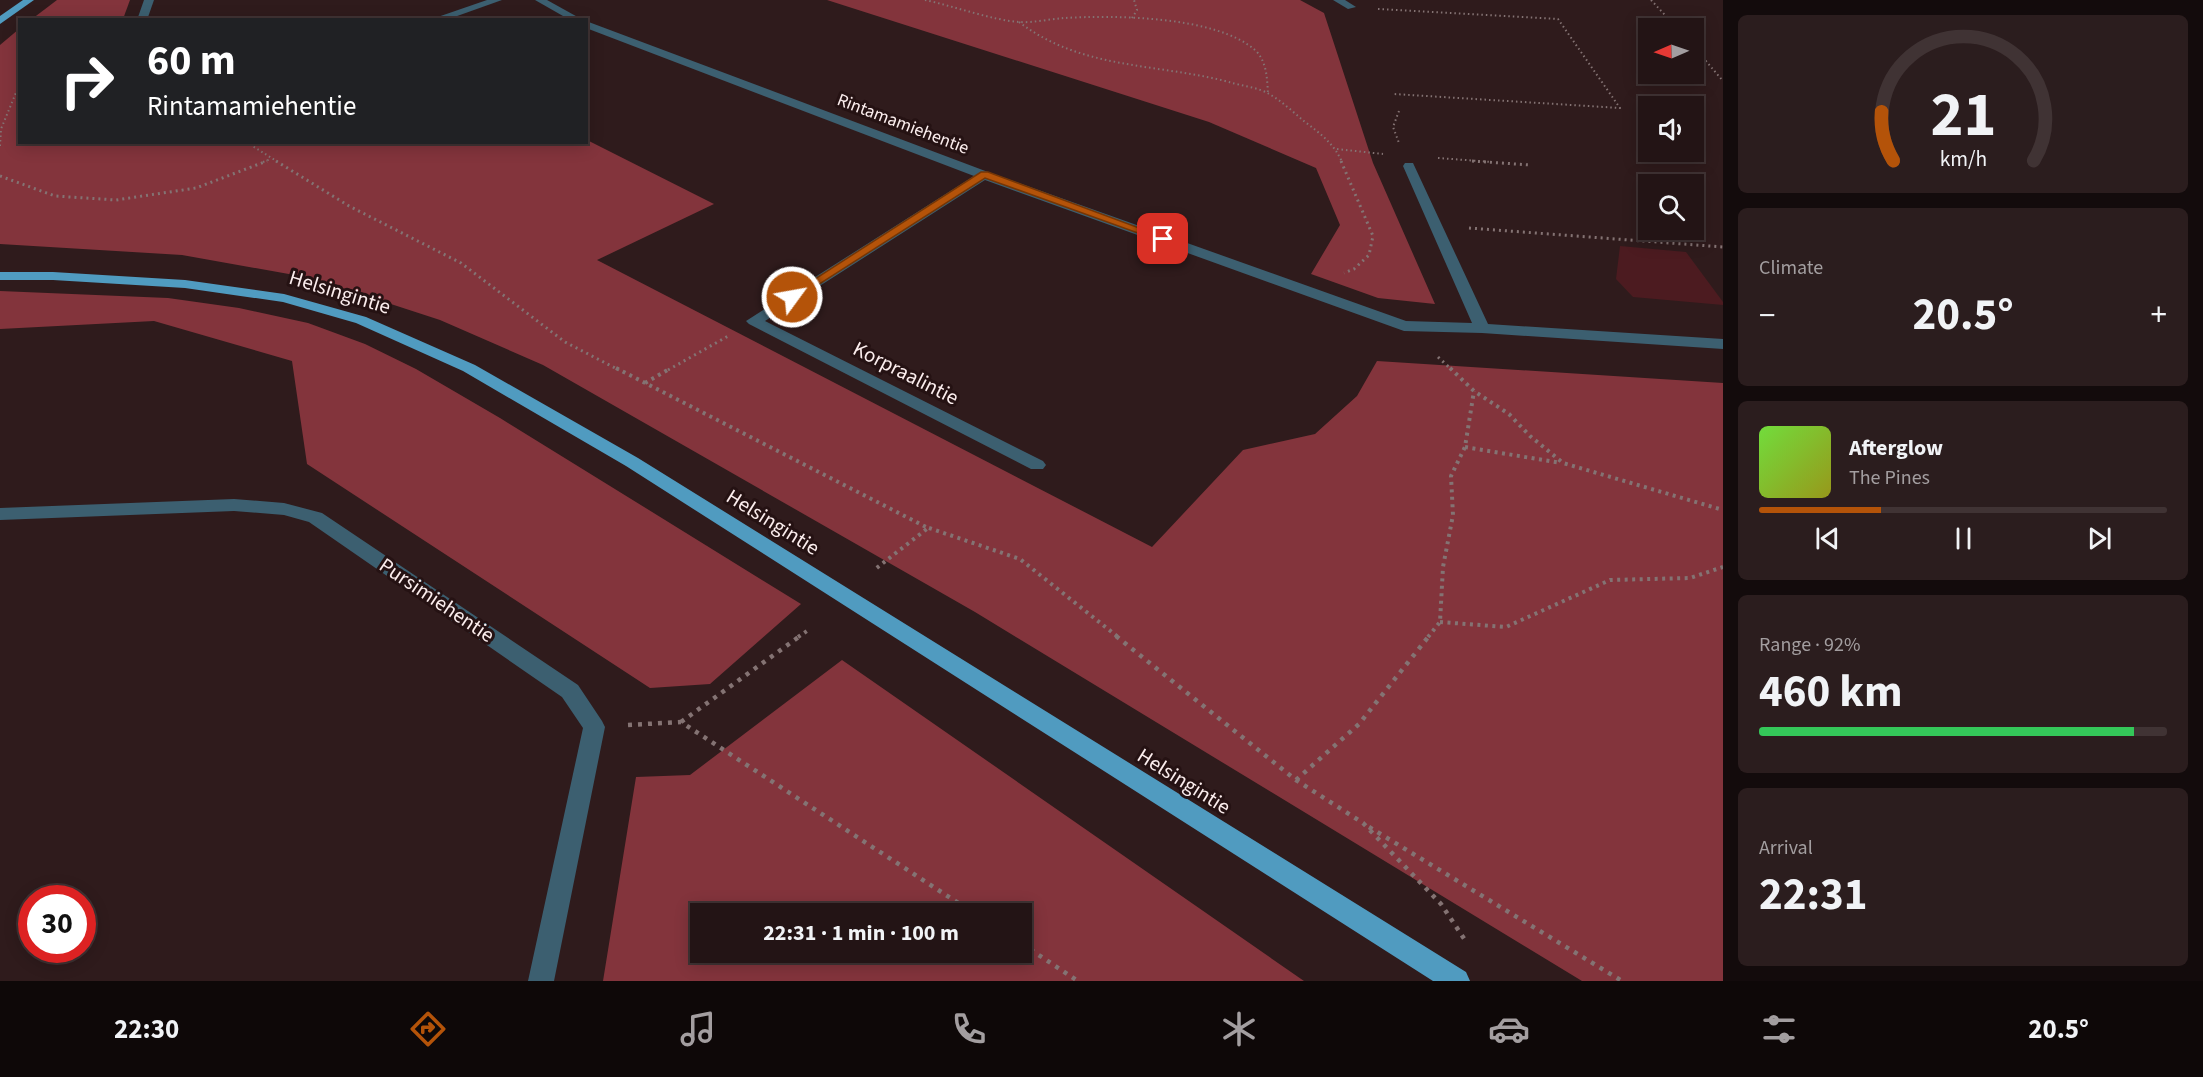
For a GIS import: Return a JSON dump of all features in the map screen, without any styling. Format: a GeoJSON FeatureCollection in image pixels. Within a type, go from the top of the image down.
{"type":"FeatureCollection","features":[{"type":"Feature","properties":{"kind":"main road"},"geometry":{"type":"LineString","coordinates":[[0,21],[29,0]]}},
{"type":"Feature","properties":{"kind":"main road","name":"Helsingintie"},"geometry":{"type":"LineString","coordinates":[[0,276],[53,276],[185,284],[284,298],[362,320],[469,368],[642,468],[1456,981]]}},
{"type":"Feature","properties":{"kind":"street"},"geometry":{"type":"LineString","coordinates":[[143,18],[149,0]]}},
{"type":"Feature","properties":{"kind":"street"},"geometry":{"type":"LineString","coordinates":[[440,18],[497,0]]}},
{"type":"Feature","properties":{"kind":"street"},"geometry":{"type":"LineString","coordinates":[[540,0],[574,18]]}},
{"type":"Feature","properties":{"kind":"street"},"geometry":{"type":"LineString","coordinates":[[1338,0],[1351,7]]}},
{"type":"Feature","properties":{"kind":"street","name":"Rintamamiehentie"},"geometry":{"type":"LineString","coordinates":[[588,25],[984,174],[1404,326],[1482,327],[1723,344]]}},
{"type":"Feature","properties":{"kind":"street"},"geometry":{"type":"LineString","coordinates":[[1409,166],[1482,327]]}},
{"type":"Feature","properties":{"kind":"street"},"geometry":{"type":"LineString","coordinates":[[754,321],[984,174]]}},
{"type":"Feature","properties":{"kind":"street","name":"Korpraalintie"},"geometry":{"type":"LineString","coordinates":[[754,321],[1037,465]]}},
{"type":"Feature","properties":{"kind":"street","name":"Pursimiehentie"},"geometry":{"type":"LineString","coordinates":[[0,514],[234,505],[284,509],[315,517],[570,691],[594,727]]}},
{"type":"Feature","properties":{"kind":"street"},"geometry":{"type":"LineString","coordinates":[[541,981],[594,727]]}},
{"type":"Feature","properties":{"kind":"path"},"geometry":{"type":"LineString","coordinates":[[925,0],[1020,22],[1066,18],[1132,18],[1180,22],[1218,30],[1256,51],[1267,72],[1269,93]]}},
{"type":"Feature","properties":{"kind":"path"},"geometry":{"type":"LineString","coordinates":[[1132,18],[1137,10],[1134,0]]}},
{"type":"Feature","properties":{"kind":"path"},"geometry":{"type":"LineString","coordinates":[[1651,0],[1668,18]]}},
{"type":"Feature","properties":{"kind":"path"},"geometry":{"type":"LineString","coordinates":[[1351,7],[1558,19],[1620,108],[1394,94]]}},
{"type":"Feature","properties":{"kind":"path"},"geometry":{"type":"LineString","coordinates":[[1020,22],[1040,38],[1082,55],[1149,69],[1202,75],[1269,93],[1324,136],[1336,149],[1373,236],[1369,255],[1354,269],[1298,288]]}},
{"type":"Feature","properties":{"kind":"path"},"geometry":{"type":"LineString","coordinates":[[1704,59],[1723,81]]}},
{"type":"Feature","properties":{"kind":"path"},"geometry":{"type":"LineString","coordinates":[[0,146],[2,129],[18,88]]}},
{"type":"Feature","properties":{"kind":"path"},"geometry":{"type":"LineString","coordinates":[[249,144],[349,206],[462,263],[565,342],[928,528],[1020,559],[1296,780],[1622,981]]}},
{"type":"Feature","properties":{"kind":"path"},"geometry":{"type":"LineString","coordinates":[[1336,149],[1393,154]]}},
{"type":"Feature","properties":{"kind":"path"},"geometry":{"type":"LineString","coordinates":[[1428,157],[1530,165]]}},
{"type":"Feature","properties":{"kind":"path"},"geometry":{"type":"LineString","coordinates":[[0,176],[55,196],[116,200],[196,188],[272,159]]}},
{"type":"Feature","properties":{"kind":"path"},"geometry":{"type":"LineString","coordinates":[[1435,225],[1723,247]]}},
{"type":"Feature","properties":{"kind":"path"},"geometry":{"type":"LineString","coordinates":[[645,383],[754,321]]}},
{"type":"Feature","properties":{"kind":"path"},"geometry":{"type":"LineString","coordinates":[[1404,326],[1474,391],[1509,414],[1530,436],[1563,464]]}},
{"type":"Feature","properties":{"kind":"path"},"geometry":{"type":"LineString","coordinates":[[1296,780],[1359,724],[1440,622],[1443,567],[1453,515],[1451,476],[1464,447],[1474,391]]}},
{"type":"Feature","properties":{"kind":"path"},"geometry":{"type":"LineString","coordinates":[[1464,447],[1563,464],[1723,510]]}},
{"type":"Feature","properties":{"kind":"path"},"geometry":{"type":"LineString","coordinates":[[874,570],[928,528]]}},
{"type":"Feature","properties":{"kind":"path"},"geometry":{"type":"LineString","coordinates":[[1440,622],[1506,627],[1610,580],[1690,578],[1723,567]]}},
{"type":"Feature","properties":{"kind":"path"},"geometry":{"type":"LineString","coordinates":[[594,727],[681,722],[807,631]]}},
{"type":"Feature","properties":{"kind":"path"},"geometry":{"type":"LineString","coordinates":[[681,722],[958,903]]}},
{"type":"Feature","properties":{"kind":"path"},"geometry":{"type":"LineString","coordinates":[[1363,823],[1441,904],[1472,951]]}},
{"type":"Feature","properties":{"kind":"path"},"geometry":{"type":"LineString","coordinates":[[1032,951],[1078,981]]}},
{"type":"Feature","properties":{"kind":"shaded area"},"geometry":{"type":"Polygon","coordinates":[[[57,0],[130,0],[123,18],[33,18],[57,0]]]}},
{"type":"Feature","properties":{"kind":"shaded area"},"geometry":{"type":"Polygon","coordinates":[[[827,0],[1300,0],[1324,13],[1373,163],[1435,304],[1378,298],[1311,274],[1340,225],[1316,168],[1209,122],[827,0]]]}},
{"type":"Feature","properties":{"kind":"shaded area"},"geometry":{"type":"Polygon","coordinates":[[[18,30],[18,144],[588,144],[588,141],[714,204],[597,260],[1152,547],[1243,450],[1315,434],[1357,396],[1377,361],[1723,383],[1723,981],[1582,981],[975,612],[543,365],[440,320],[311,278],[182,255],[0,244],[0,45],[18,30]]]}},
{"type":"Feature","properties":{"kind":"shaded area"},"geometry":{"type":"Polygon","coordinates":[[[1620,246],[1686,252],[1723,305],[1633,297],[1616,279],[1620,246]]]}},
{"type":"Feature","properties":{"kind":"shaded area"},"geometry":{"type":"Polygon","coordinates":[[[0,291],[168,298],[239,308],[308,323],[365,344],[416,369],[500,418],[801,604],[710,684],[650,688],[307,464],[292,361],[154,321],[0,329],[0,291]]]}},
{"type":"Feature","properties":{"kind":"shaded area"},"geometry":{"type":"Polygon","coordinates":[[[842,660],[1304,981],[603,981],[636,777],[690,775],[842,660]]]}},
{"type":"Feature","properties":{"kind":"route"},"geometry":{"type":"LineString","coordinates":[[792,297],[984,174],[1163,239]]}}]}
